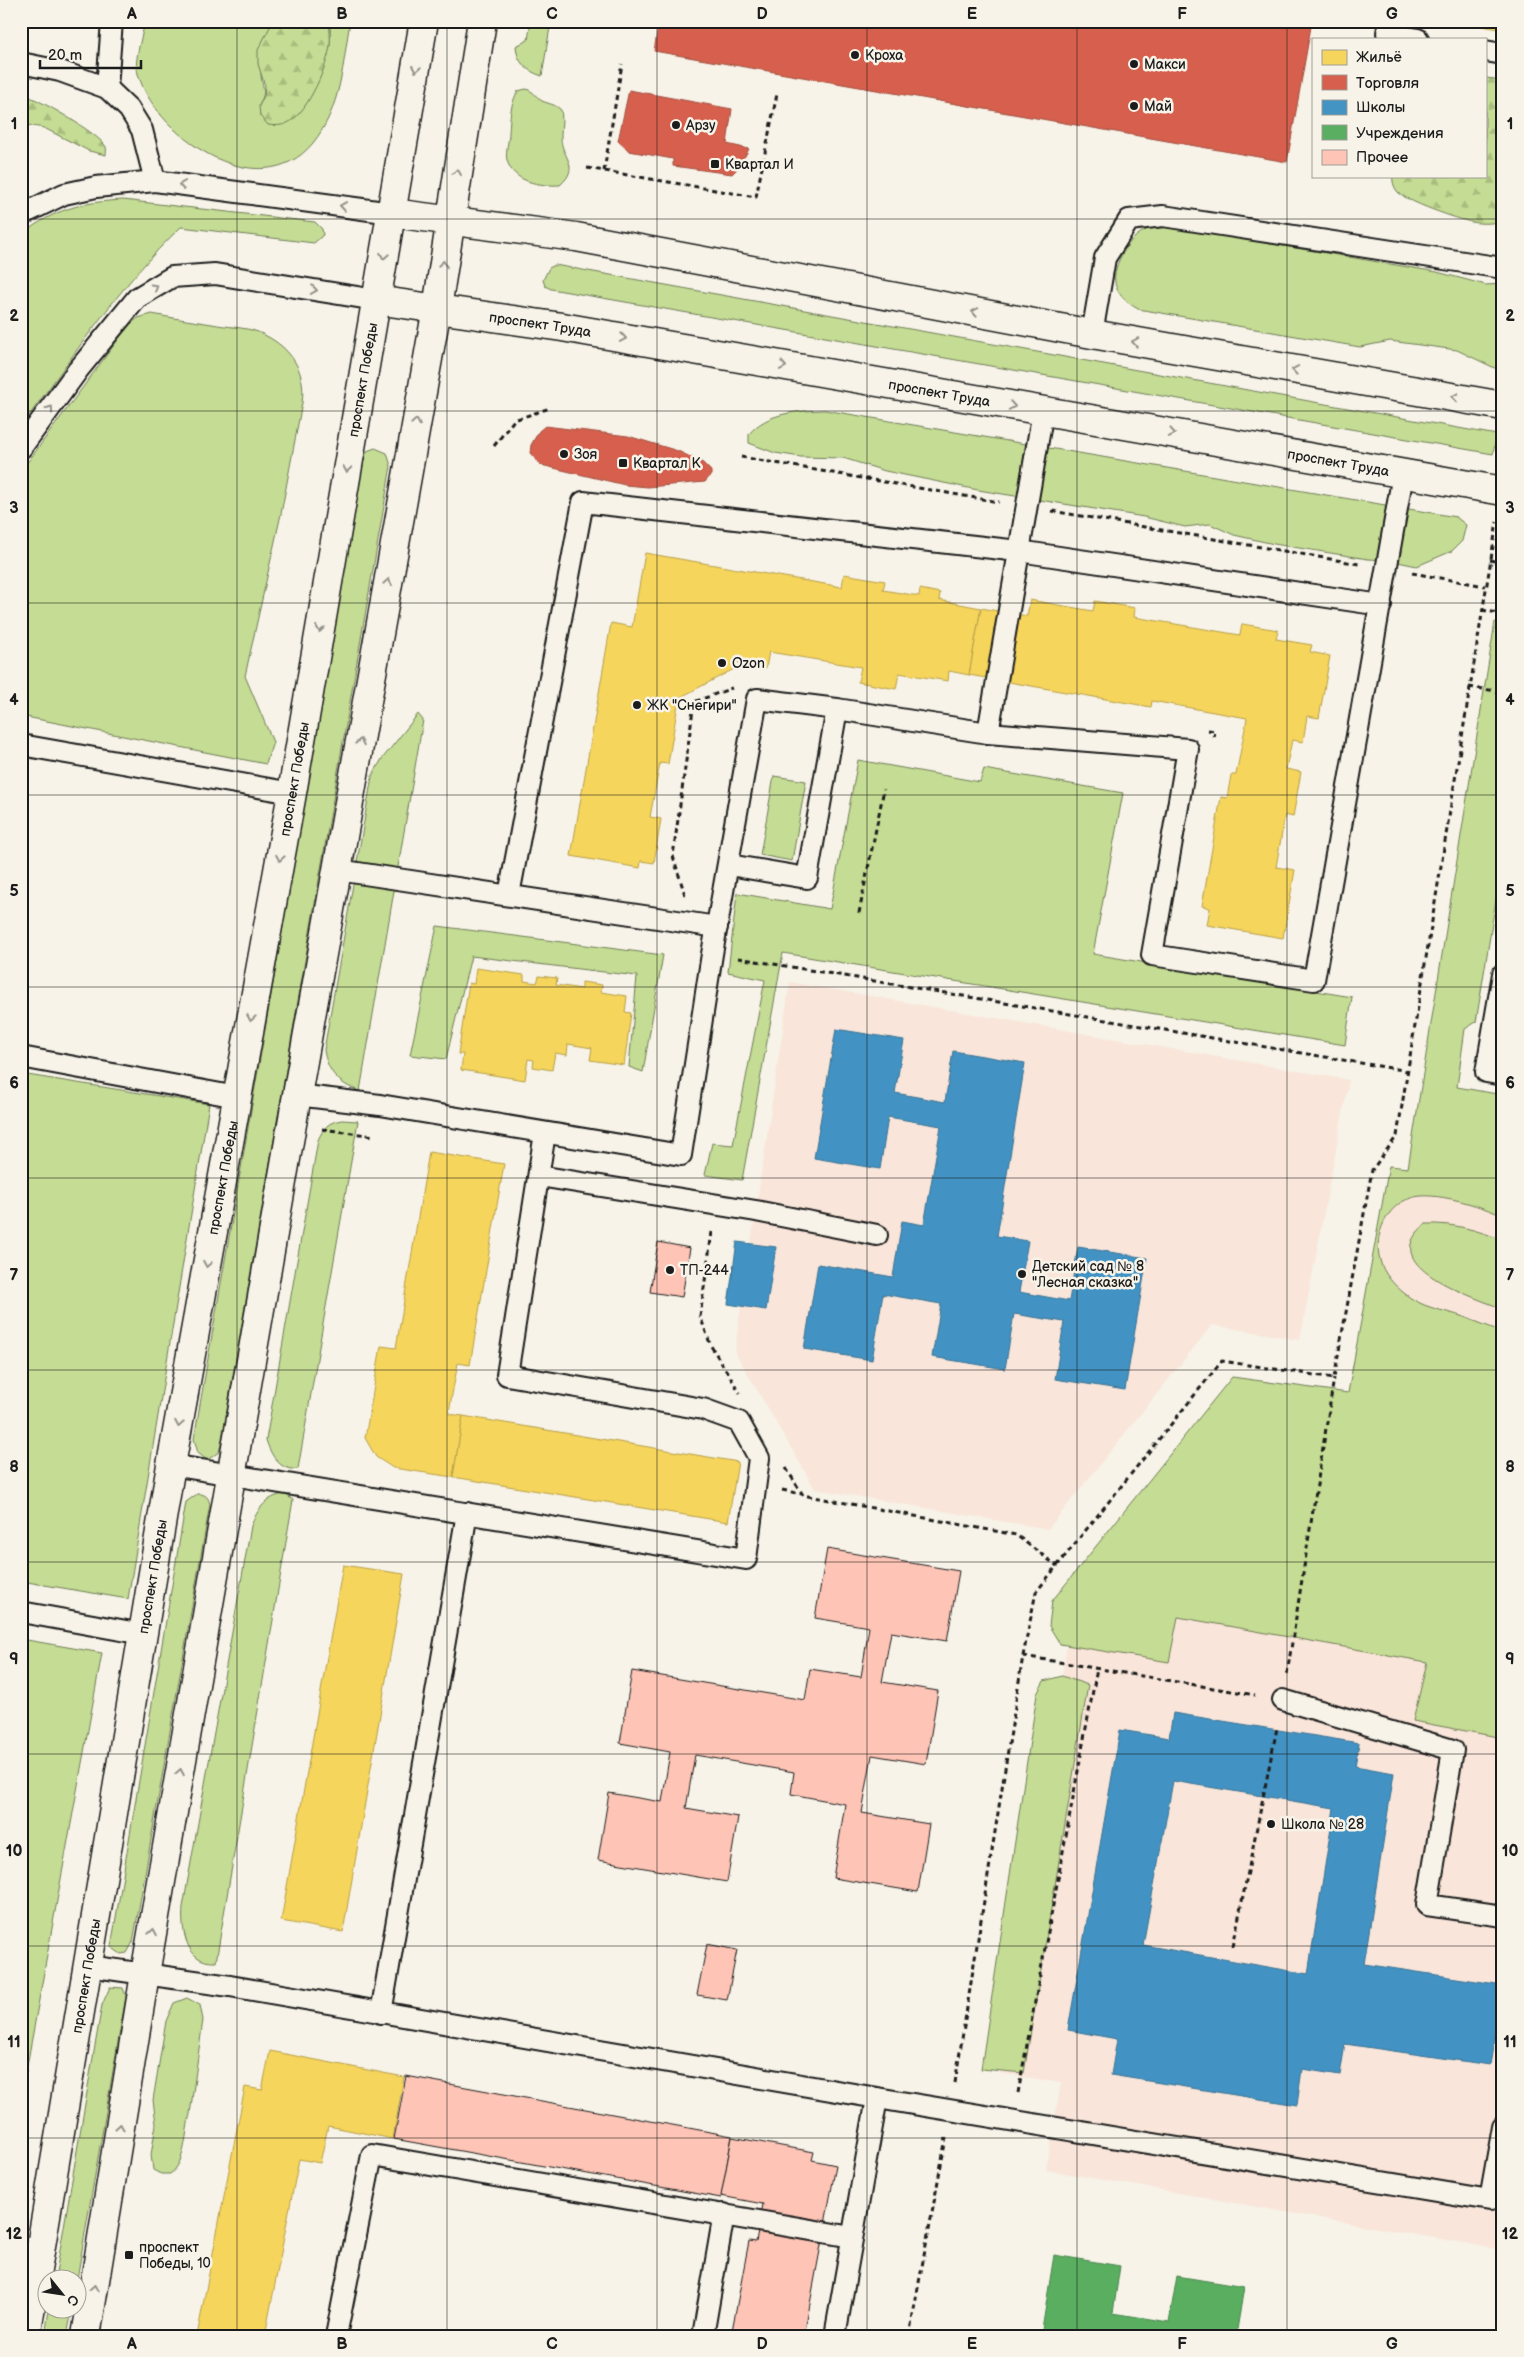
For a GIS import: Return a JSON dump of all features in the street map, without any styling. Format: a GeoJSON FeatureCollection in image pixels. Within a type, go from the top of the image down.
{"type":"FeatureCollection","features":[{"type":"Feature","properties":{"kind":"main road","name":"проспект Победы"},"geometry":{"type":"LineString","coordinates":[[26,2336],[171,1465],[292,793],[424,21]]}},
{"type":"Feature","properties":{"kind":"main road"},"geometry":{"type":"LineString","coordinates":[[86,2336],[145,1974],[297,1095],[437,308],[482,21]]}},
{"type":"Feature","properties":{"kind":"main road"},"geometry":{"type":"LineString","coordinates":[[392,212],[576,237],[1092,334],[1503,406]]}},
{"type":"Feature","properties":{"kind":"main road","name":"проспект Труда"},"geometry":{"type":"LineString","coordinates":[[376,300],[562,327],[1503,491]]}},
{"type":"Feature","properties":{"kind":"lane"},"geometry":{"type":"LineString","coordinates":[[107,88],[112,21]]}},
{"type":"Feature","properties":{"kind":"lane"},"geometry":{"type":"LineString","coordinates":[[1389,21],[1387,33],[1413,38]]}},
{"type":"Feature","properties":{"kind":"lane"},"geometry":{"type":"LineString","coordinates":[[1486,51],[1503,54]]}},
{"type":"Feature","properties":{"kind":"lane"},"geometry":{"type":"LineString","coordinates":[[21,63],[60,71],[107,88],[128,108],[142,130],[155,181]]}},
{"type":"Feature","properties":{"kind":"lane"},"geometry":{"type":"LineString","coordinates":[[21,214],[64,194],[155,181],[392,212]]}},
{"type":"Feature","properties":{"kind":"lane"},"geometry":{"type":"LineString","coordinates":[[1092,334],[1105,258],[1129,220],[1163,216],[1503,268]]}},
{"type":"Feature","properties":{"kind":"lane"},"geometry":{"type":"LineString","coordinates":[[21,448],[78,370],[137,298],[172,277],[215,274],[376,300]]}},
{"type":"Feature","properties":{"kind":"lane"},"geometry":{"type":"LineString","coordinates":[[988,733],[1043,411]]}},
{"type":"Feature","properties":{"kind":"lane"},"geometry":{"type":"LineString","coordinates":[[297,1095],[380,1105],[681,1155],[712,954],[757,699],[837,709],[988,733],[1188,750],[1152,955],[1314,980],[1403,474]]}},
{"type":"Feature","properties":{"kind":"lane"},"geometry":{"type":"LineString","coordinates":[[509,896],[583,502],[1019,551],[1380,605]]}},
{"type":"Feature","properties":{"kind":"lane"},"geometry":{"type":"LineString","coordinates":[[729,866],[807,878],[837,709]]}},
{"type":"Feature","properties":{"kind":"lane"},"geometry":{"type":"LineString","coordinates":[[21,745],[292,793]]}},
{"type":"Feature","properties":{"kind":"lane"},"geometry":{"type":"LineString","coordinates":[[338,870],[717,927]]}},
{"type":"Feature","properties":{"kind":"lane"},"geometry":{"type":"LineString","coordinates":[[1503,974],[1486,1072],[1503,1075]]}},
{"type":"Feature","properties":{"kind":"lane"},"geometry":{"type":"LineString","coordinates":[[21,1057],[237,1096]]}},
{"type":"Feature","properties":{"kind":"lane"},"geometry":{"type":"LineString","coordinates":[[171,1465],[746,1559],[759,1458],[738,1422],[703,1409],[507,1375],[546,1133]]}},
{"type":"Feature","properties":{"kind":"lane"},"geometry":{"type":"LineString","coordinates":[[540,1176],[716,1205],[877,1235]]}},
{"type":"Feature","properties":{"kind":"lane"},"geometry":{"type":"LineString","coordinates":[[380,2013],[467,1513]]}},
{"type":"Feature","properties":{"kind":"lane"},"geometry":{"type":"LineString","coordinates":[[21,1612],[142,1634]]}},
{"type":"Feature","properties":{"kind":"lane"},"geometry":{"type":"LineString","coordinates":[[1283,1700],[1453,1750],[1428,1906],[1503,1916]]}},
{"type":"Feature","properties":{"kind":"lane"},"geometry":{"type":"LineString","coordinates":[[88,1966],[230,1986],[877,2098],[1490,2200],[1503,2127]]}},
{"type":"Feature","properties":{"kind":"lane"},"geometry":{"type":"LineString","coordinates":[[835,2336],[877,2098]]}},
{"type":"Feature","properties":{"kind":"lane"},"geometry":{"type":"LineString","coordinates":[[336,2336],[372,2155],[852,2237]]}},
{"type":"Feature","properties":{"kind":"lane"},"geometry":{"type":"LineString","coordinates":[[703,2336],[724,2214]]}},
{"type":"Feature","properties":{"kind":"path"},"geometry":{"type":"LineString","coordinates":[[604,171],[622,64]]}},
{"type":"Feature","properties":{"kind":"path"},"geometry":{"type":"LineString","coordinates":[[587,168],[756,197],[777,94]]}},
{"type":"Feature","properties":{"kind":"path"},"geometry":{"type":"LineString","coordinates":[[494,446],[514,420],[550,408]]}},
{"type":"Feature","properties":{"kind":"path"},"geometry":{"type":"LineString","coordinates":[[741,457],[1486,586]]}},
{"type":"Feature","properties":{"kind":"path"},"geometry":{"type":"LineString","coordinates":[[1232,1946],[1283,1700],[1334,1378],[1372,1170],[1397,1136],[1498,517]]}},
{"type":"Feature","properties":{"kind":"path"},"geometry":{"type":"LineString","coordinates":[[1490,560],[1503,563]]}},
{"type":"Feature","properties":{"kind":"path"},"geometry":{"type":"LineString","coordinates":[[1482,610],[1503,614]]}},
{"type":"Feature","properties":{"kind":"path"},"geometry":{"type":"LineString","coordinates":[[1469,687],[1503,692]]}},
{"type":"Feature","properties":{"kind":"path"},"geometry":{"type":"LineString","coordinates":[[859,913],[884,789]]}},
{"type":"Feature","properties":{"kind":"path"},"geometry":{"type":"LineString","coordinates":[[712,954],[1408,1071]]}},
{"type":"Feature","properties":{"kind":"path"},"geometry":{"type":"LineString","coordinates":[[318,1129],[375,1136]]}},
{"type":"Feature","properties":{"kind":"path"},"geometry":{"type":"LineString","coordinates":[[716,1205],[700,1316],[711,1346],[741,1396]]}},
{"type":"Feature","properties":{"kind":"path"},"geometry":{"type":"LineString","coordinates":[[908,2336],[951,2110],[1023,1656],[1036,1592],[1222,1361],[1334,1378]]}},
{"type":"Feature","properties":{"kind":"path"},"geometry":{"type":"LineString","coordinates":[[782,1462],[803,1494],[1016,1535],[1057,1566]]}},
{"type":"Feature","properties":{"kind":"path"},"geometry":{"type":"LineString","coordinates":[[1023,1656],[1283,1700]]}},
{"type":"Feature","properties":{"kind":"path"},"geometry":{"type":"LineString","coordinates":[[1013,2120],[1097,1669]]}},
{"type":"Feature","properties":{"kind":"path"},"geometry":{"type":"LineString","coordinates":[[1501,2336],[1503,2324]]}},
{"type":"Feature","properties":{"kind":"shaded area","name":"Детский сад № 8 \"Лесная сказка\""},"geometry":{"type":"Polygon","coordinates":[[[790,982],[1349,1080],[1300,1340],[1212,1325],[1048,1529],[815,1489],[735,1352],[741,1306],[728,1304],[737,1242],[751,1243],[790,982]]]}},
{"type":"Feature","properties":{"kind":"shaded area","name":"Школа № 28"},"geometry":{"type":"Polygon","coordinates":[[[1389,1166],[1503,1187],[1503,2250],[1046,2170],[1061,2083],[999,2073],[1078,1575],[1310,1387],[1348,1393],[1389,1166]]]}},
{"type":"Feature","properties":{"kind":"green space"},"geometry":{"type":"Polygon","coordinates":[[[145,21],[273,21],[262,65],[261,76],[264,93],[259,106],[323,69],[330,46],[330,21],[350,21],[343,69],[335,100],[330,115],[313,143],[291,161],[265,168],[238,166],[210,155],[185,139],[163,118],[147,94],[137,70],[138,53],[145,21]]]}},
{"type":"Feature","properties":{"kind":"green space"},"geometry":{"type":"Polygon","coordinates":[[[273,21],[330,21],[328,54],[321,75],[304,107],[291,121],[283,125],[268,125],[260,116],[259,106],[264,96],[265,86],[258,64],[258,50],[273,21]]]}},
{"type":"Feature","properties":{"kind":"green space"},"geometry":{"type":"Polygon","coordinates":[[[531,21],[551,21],[542,76],[527,69],[518,57],[517,52],[516,46],[528,40],[531,21]]]}},
{"type":"Feature","properties":{"kind":"green space"},"geometry":{"type":"Polygon","coordinates":[[[1486,78],[1503,82],[1503,220],[1484,223],[1456,218],[1410,200],[1397,191],[1393,178],[1486,178],[1486,78]]]}},
{"type":"Feature","properties":{"kind":"green space"},"geometry":{"type":"Polygon","coordinates":[[[526,89],[542,101],[554,105],[561,110],[562,145],[570,167],[566,178],[560,185],[529,182],[515,174],[507,160],[512,106],[518,91],[526,89]]]}},
{"type":"Feature","properties":{"kind":"green space"},"geometry":{"type":"Polygon","coordinates":[[[21,94],[53,108],[81,125],[106,147],[106,155],[89,151],[44,128],[21,124],[21,94]]]}},
{"type":"Feature","properties":{"kind":"green space"},"geometry":{"type":"Polygon","coordinates":[[[123,200],[315,222],[322,229],[323,235],[314,243],[181,227],[137,273],[97,323],[21,426],[21,235],[45,219],[69,208],[123,200]]]}},
{"type":"Feature","properties":{"kind":"green space"},"geometry":{"type":"Polygon","coordinates":[[[1173,227],[1437,272],[1486,285],[1503,284],[1503,372],[1457,350],[1390,341],[1360,347],[1138,309],[1122,297],[1115,284],[1116,268],[1119,260],[1128,245],[1143,231],[1152,228],[1173,227]]]}},
{"type":"Feature","properties":{"kind":"green space"},"geometry":{"type":"Polygon","coordinates":[[[555,265],[1497,435],[1493,454],[551,289],[545,286],[543,280],[549,268],[555,265]]]}},
{"type":"Feature","properties":{"kind":"green space"},"geometry":{"type":"Polygon","coordinates":[[[152,314],[258,332],[269,337],[287,351],[302,379],[302,403],[281,514],[245,676],[273,742],[266,764],[21,716],[21,524],[27,516],[21,471],[128,326],[138,318],[152,314]]]}},
{"type":"Feature","properties":{"kind":"green space"},"geometry":{"type":"Polygon","coordinates":[[[825,410],[1456,517],[1466,525],[1462,541],[1452,551],[1417,566],[1388,560],[1368,559],[1274,544],[1234,535],[1210,524],[1185,527],[1144,517],[978,490],[885,471],[843,458],[801,457],[775,453],[749,443],[749,434],[756,427],[774,417],[794,412],[825,410]]]}},
{"type":"Feature","properties":{"kind":"green space"},"geometry":{"type":"Polygon","coordinates":[[[375,448],[387,453],[391,466],[221,1444],[219,1452],[207,1460],[198,1453],[194,1439],[364,459],[367,451],[375,448]]]}},
{"type":"Feature","properties":{"kind":"green space"},"geometry":{"type":"Polygon","coordinates":[[[1495,622],[1503,624],[1503,857],[1476,1022],[1465,1029],[1457,1087],[1503,1095],[1503,1216],[1457,1200],[1431,1196],[1411,1198],[1395,1207],[1389,1214],[1380,1231],[1378,1250],[1381,1265],[1386,1274],[1396,1286],[1411,1298],[1425,1305],[1503,1332],[1503,1738],[1413,1721],[1427,1662],[1178,1617],[1169,1662],[1060,1644],[1049,1626],[1052,1601],[1232,1377],[1348,1393],[1389,1166],[1408,1168],[1495,622]]]}},
{"type":"Feature","properties":{"kind":"green space"},"geometry":{"type":"Polygon","coordinates":[[[418,714],[423,720],[360,1091],[346,1085],[335,1076],[328,1064],[324,1050],[372,776],[382,759],[418,714]]]}},
{"type":"Feature","properties":{"kind":"green space"},"geometry":{"type":"Polygon","coordinates":[[[858,760],[980,782],[984,769],[1123,793],[1093,954],[1352,997],[1345,1045],[783,953],[742,1180],[705,1175],[712,1143],[733,1145],[765,980],[728,972],[737,893],[830,909],[858,760]]]}},
{"type":"Feature","properties":{"kind":"green space"},"geometry":{"type":"Polygon","coordinates":[[[774,776],[806,781],[792,861],[760,855],[774,776]]]}},
{"type":"Feature","properties":{"kind":"green space"},"geometry":{"type":"Polygon","coordinates":[[[437,926],[663,955],[643,1072],[629,1067],[637,976],[471,956],[446,1059],[410,1055],[437,926]]]}},
{"type":"Feature","properties":{"kind":"green space"},"geometry":{"type":"Polygon","coordinates":[[[21,1074],[209,1104],[128,1599],[21,1581],[21,1074]]]}},
{"type":"Feature","properties":{"kind":"green space"},"geometry":{"type":"Polygon","coordinates":[[[342,1120],[358,1121],[298,1469],[291,1469],[277,1461],[270,1451],[266,1440],[318,1140],[327,1126],[342,1120]]]}},
{"type":"Feature","properties":{"kind":"green space"},"geometry":{"type":"Polygon","coordinates":[[[1426,1224],[1465,1228],[1503,1240],[1503,1309],[1452,1288],[1434,1278],[1419,1266],[1411,1253],[1413,1239],[1426,1224]]]}},
{"type":"Feature","properties":{"kind":"green space"},"geometry":{"type":"Polygon","coordinates":[[[197,1494],[206,1496],[210,1504],[133,1942],[127,1953],[121,1954],[111,1947],[186,1502],[197,1494]]]}},
{"type":"Feature","properties":{"kind":"green space"},"geometry":{"type":"Polygon","coordinates":[[[285,1494],[293,1500],[216,1962],[206,1961],[192,1952],[188,1944],[183,1926],[183,1907],[251,1526],[256,1515],[267,1501],[278,1495],[285,1494]]]}},
{"type":"Feature","properties":{"kind":"green space"},"geometry":{"type":"Polygon","coordinates":[[[21,1639],[102,1653],[21,2099],[21,1639]]]}},
{"type":"Feature","properties":{"kind":"green space"},"geometry":{"type":"Polygon","coordinates":[[[1062,1676],[1088,1685],[1024,2073],[981,2069],[1037,1694],[1044,1681],[1062,1676]]]}},
{"type":"Feature","properties":{"kind":"green space"},"geometry":{"type":"Polygon","coordinates":[[[110,1987],[123,1988],[126,1996],[79,2270],[57,2270],[102,2005],[110,1987]]]}},
{"type":"Feature","properties":{"kind":"green space"},"geometry":{"type":"Polygon","coordinates":[[[187,1998],[200,2005],[203,2020],[190,2114],[179,2163],[170,2174],[161,2174],[153,2170],[151,2155],[156,2124],[153,2100],[166,2021],[174,2003],[187,1998]]]}},
{"type":"Feature","properties":{"kind":"green space"},"geometry":{"type":"Polygon","coordinates":[[[47,2320],[70,2320],[67,2336],[45,2336],[47,2320]]]}},
{"type":"Feature","properties":{"kind":"building: Жильё"},"geometry":{"type":"Polygon","coordinates":[[[1452,21],[1500,21],[1499,29],[1452,21]]]}},
{"type":"Feature","properties":{"kind":"building: Жильё","name":"ЖК \"Снегири\""},"geometry":{"type":"Polygon","coordinates":[[[645,553],[842,587],[844,574],[885,581],[883,590],[919,596],[920,589],[940,593],[939,600],[981,608],[969,675],[949,671],[948,681],[899,673],[896,689],[858,682],[861,667],[769,652],[766,668],[735,662],[734,669],[679,698],[668,764],[660,763],[650,817],[661,819],[654,863],[641,861],[640,868],[571,856],[611,623],[632,627],[645,553]]]}},
{"type":"Feature","properties":{"kind":"building: Жильё"},"geometry":{"type":"Polygon","coordinates":[[[1030,600],[1093,611],[1095,601],[1135,608],[1134,617],[1240,635],[1242,624],[1278,630],[1276,639],[1312,645],[1310,652],[1330,656],[1319,718],[1307,716],[1303,742],[1292,740],[1286,769],[1301,772],[1293,817],[1285,815],[1276,867],[1295,870],[1283,938],[1207,925],[1210,908],[1202,906],[1221,797],[1227,798],[1231,775],[1236,775],[1247,718],[1152,701],[1151,707],[969,675],[981,608],[1027,616],[1030,600]]]}},
{"type":"Feature","properties":{"kind":"building: Жильё"},"geometry":{"type":"Polygon","coordinates":[[[476,968],[524,975],[524,981],[537,983],[539,976],[557,978],[556,985],[582,989],[582,982],[602,985],[601,992],[627,996],[625,1012],[631,1013],[624,1065],[590,1060],[592,1048],[568,1044],[567,1055],[555,1053],[552,1070],[533,1067],[534,1060],[528,1059],[525,1080],[461,1070],[463,1054],[458,1054],[469,983],[474,984],[476,968]]]}},
{"type":"Feature","properties":{"kind":"building: Жильё"},"geometry":{"type":"Polygon","coordinates":[[[429,1152],[504,1164],[470,1365],[458,1363],[451,1400],[449,1414],[463,1416],[453,1477],[393,1468],[376,1457],[365,1438],[381,1346],[396,1348],[429,1152]]]}},
{"type":"Feature","properties":{"kind":"building: Жильё"},"geometry":{"type":"Polygon","coordinates":[[[463,1416],[738,1462],[728,1522],[453,1477],[463,1416]]]}},
{"type":"Feature","properties":{"kind":"building: Жильё"},"geometry":{"type":"Polygon","coordinates":[[[343,1565],[404,1574],[343,1932],[281,1921],[343,1565]]]}},
{"type":"Feature","properties":{"kind":"building: Жильё"},"geometry":{"type":"Polygon","coordinates":[[[270,2051],[404,2077],[393,2139],[328,2126],[320,2163],[299,2159],[265,2336],[197,2336],[245,2087],[262,2090],[270,2051]]]}},
{"type":"Feature","properties":{"kind":"building: Торговля","name":"Май"},"geometry":{"type":"Polygon","coordinates":[[[659,21],[1312,21],[1287,162],[654,51],[659,21]]]}},
{"type":"Feature","properties":{"kind":"building: Торговля","name":"Арзу"},"geometry":{"type":"Polygon","coordinates":[[[629,90],[732,109],[727,144],[749,149],[738,168],[732,174],[673,166],[673,159],[629,151],[618,141],[629,90]]]}},
{"type":"Feature","properties":{"kind":"building: Торговля"},"geometry":{"type":"Polygon","coordinates":[[[545,426],[628,436],[678,451],[703,463],[711,471],[711,475],[705,482],[648,487],[625,485],[541,465],[530,453],[531,445],[539,431],[545,426]]]}},
{"type":"Feature","properties":{"kind":"building: Школы"},"geometry":{"type":"Polygon","coordinates":[[[836,1029],[904,1040],[895,1093],[945,1102],[953,1051],[1025,1063],[997,1236],[1028,1241],[1019,1292],[1069,1301],[1078,1247],[1147,1258],[1125,1390],[1055,1379],[1064,1322],[1014,1314],[1005,1369],[932,1357],[941,1304],[883,1294],[872,1360],[804,1349],[818,1264],[893,1277],[902,1221],[924,1225],[941,1126],[888,1117],[880,1169],[814,1158],[836,1029]]]}},
{"type":"Feature","properties":{"kind":"building: Школы"},"geometry":{"type":"Polygon","coordinates":[[[737,1242],[776,1247],[766,1310],[728,1304],[737,1242]]]}},
{"type":"Feature","properties":{"kind":"building: Школы"},"geometry":{"type":"Polygon","coordinates":[[[1173,1713],[1359,1743],[1355,1766],[1394,1773],[1364,1964],[1503,1985],[1490,2065],[1345,2044],[1340,2075],[1302,2069],[1297,2105],[1111,2075],[1117,2039],[1068,2030],[1120,1730],[1169,1738],[1173,1713]],[[1173,1781],[1143,1945],[1308,1974],[1334,1808],[1173,1781]]]}},
{"type":"Feature","properties":{"kind":"building: Учреждения"},"geometry":{"type":"Polygon","coordinates":[[[1054,2255],[1120,2266],[1113,2313],[1169,2322],[1177,2276],[1244,2287],[1236,2336],[1041,2336],[1054,2255]]]}},
{"type":"Feature","properties":{"kind":"building: Прочее","name":"ТП-244"},"geometry":{"type":"Polygon","coordinates":[[[658,1242],[690,1248],[682,1297],[650,1292],[658,1242]]]}},
{"type":"Feature","properties":{"kind":"building: Прочее"},"geometry":{"type":"Polygon","coordinates":[[[827,1549],[959,1571],[947,1641],[891,1632],[882,1682],[938,1691],[926,1764],[872,1755],[862,1813],[929,1824],[918,1892],[833,1878],[845,1804],[791,1794],[794,1772],[695,1755],[686,1808],[738,1817],[727,1882],[598,1860],[609,1793],[662,1802],[670,1752],[620,1743],[632,1671],[805,1700],[810,1669],[861,1677],[869,1627],[815,1618],[827,1549]]]}},
{"type":"Feature","properties":{"kind":"building: Прочее"},"geometry":{"type":"Polygon","coordinates":[[[707,1944],[737,1950],[727,2000],[697,1995],[707,1944]]]}},
{"type":"Feature","properties":{"kind":"building: Прочее"},"geometry":{"type":"Polygon","coordinates":[[[406,2076],[732,2136],[721,2198],[394,2139],[406,2076]]]}},
{"type":"Feature","properties":{"kind":"building: Прочее"},"geometry":{"type":"Polygon","coordinates":[[[732,2137],[814,2152],[812,2160],[836,2165],[804,2336],[731,2336],[749,2241],[756,2242],[763,2204],[721,2196],[732,2137]]]}},
{"type":"Feature","properties":{"kind":"place","name":"Кроха"},"geometry":{"type":"Point","coordinates":[855,55]}},
{"type":"Feature","properties":{"kind":"place","name":"Макси"},"geometry":{"type":"Point","coordinates":[1134,64]}},
{"type":"Feature","properties":{"kind":"place","name":"Май"},"geometry":{"type":"Point","coordinates":[1134,106]}},
{"type":"Feature","properties":{"kind":"place","name":"Арзу"},"geometry":{"type":"Point","coordinates":[676,125]}},
{"type":"Feature","properties":{"kind":"place","name":"Квартал И"},"geometry":{"type":"Point","coordinates":[715,164]}},
{"type":"Feature","properties":{"kind":"place","name":"Зоя"},"geometry":{"type":"Point","coordinates":[564,454]}},
{"type":"Feature","properties":{"kind":"place","name":"Квартал К"},"geometry":{"type":"Point","coordinates":[623,463]}},
{"type":"Feature","properties":{"kind":"place","name":"Ozon"},"geometry":{"type":"Point","coordinates":[722,663]}},
{"type":"Feature","properties":{"kind":"place","name":"ЖК \"Снегири\""},"geometry":{"type":"Point","coordinates":[637,705]}},
{"type":"Feature","properties":{"kind":"place","name":"ТП-244"},"geometry":{"type":"Point","coordinates":[670,1270]}},
{"type":"Feature","properties":{"kind":"place","name":"Детский сад № 8 \"Лесная сказка\""},"geometry":{"type":"Point","coordinates":[1022,1274]}},
{"type":"Feature","properties":{"kind":"place","name":"Школа № 28"},"geometry":{"type":"Point","coordinates":[1271,1824]}},
{"type":"Feature","properties":{"kind":"place","name":"проспект Победы, 10"},"geometry":{"type":"Point","coordinates":[129,2255]}}]}
